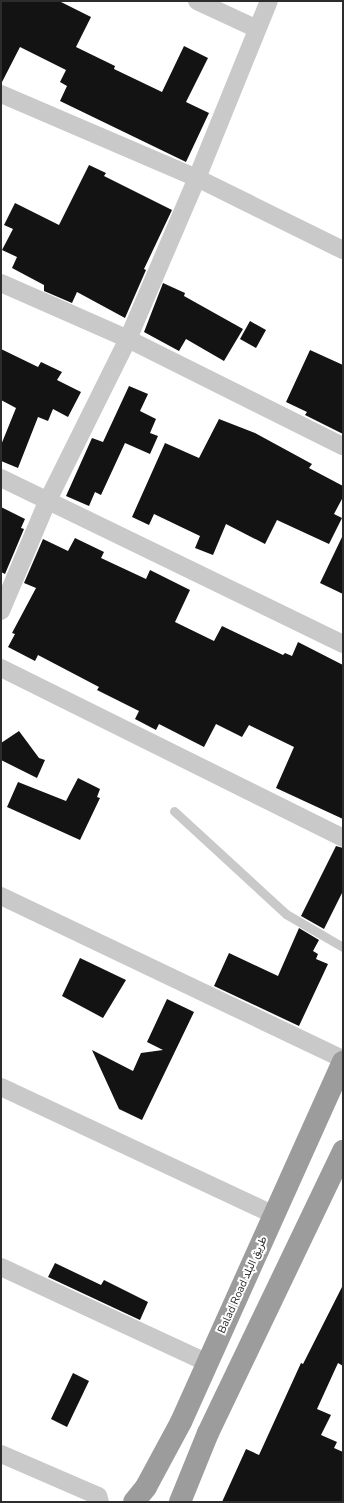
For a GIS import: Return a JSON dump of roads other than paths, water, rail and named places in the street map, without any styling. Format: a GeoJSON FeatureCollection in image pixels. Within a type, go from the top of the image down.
{"type":"FeatureCollection","features":[{"type":"Feature","properties":{"kind":"highway","name":"Balad Road طريق البلد"},"geometry":{"type":"LineString","coordinates":[[134,1502],[146,1488],[182,1422],[343,1062]]}},
{"type":"Feature","properties":{"kind":"highway"},"geometry":{"type":"LineString","coordinates":[[180,1502],[208,1433],[343,1151]]}},
{"type":"Feature","properties":{"kind":"street"},"geometry":{"type":"LineString","coordinates":[[197,1],[257,29]]}},
{"type":"Feature","properties":{"kind":"street"},"geometry":{"type":"LineString","coordinates":[[1,611],[48,500],[128,339],[197,178],[269,1]]}},
{"type":"Feature","properties":{"kind":"street"},"geometry":{"type":"LineString","coordinates":[[1,94],[197,178],[343,250]]}},
{"type":"Feature","properties":{"kind":"street"},"geometry":{"type":"LineString","coordinates":[[1,283],[128,339],[343,446]]}},
{"type":"Feature","properties":{"kind":"street"},"geometry":{"type":"LineString","coordinates":[[1,478],[343,644]]}},
{"type":"Feature","properties":{"kind":"street"},"geometry":{"type":"LineString","coordinates":[[1,668],[343,838]]}},
{"type":"Feature","properties":{"kind":"street"},"geometry":{"type":"LineString","coordinates":[[1,896],[343,1059]]}},
{"type":"Feature","properties":{"kind":"street"},"geometry":{"type":"LineString","coordinates":[[1,1088],[274,1215]]}},
{"type":"Feature","properties":{"kind":"street"},"geometry":{"type":"LineString","coordinates":[[1,1267],[208,1363]]}},
{"type":"Feature","properties":{"kind":"street"},"geometry":{"type":"LineString","coordinates":[[1,1454],[98,1496],[100,1502]]}},
{"type":"Feature","properties":{"kind":"lane"},"geometry":{"type":"LineString","coordinates":[[174,811],[286,914],[343,947]]}}]}
